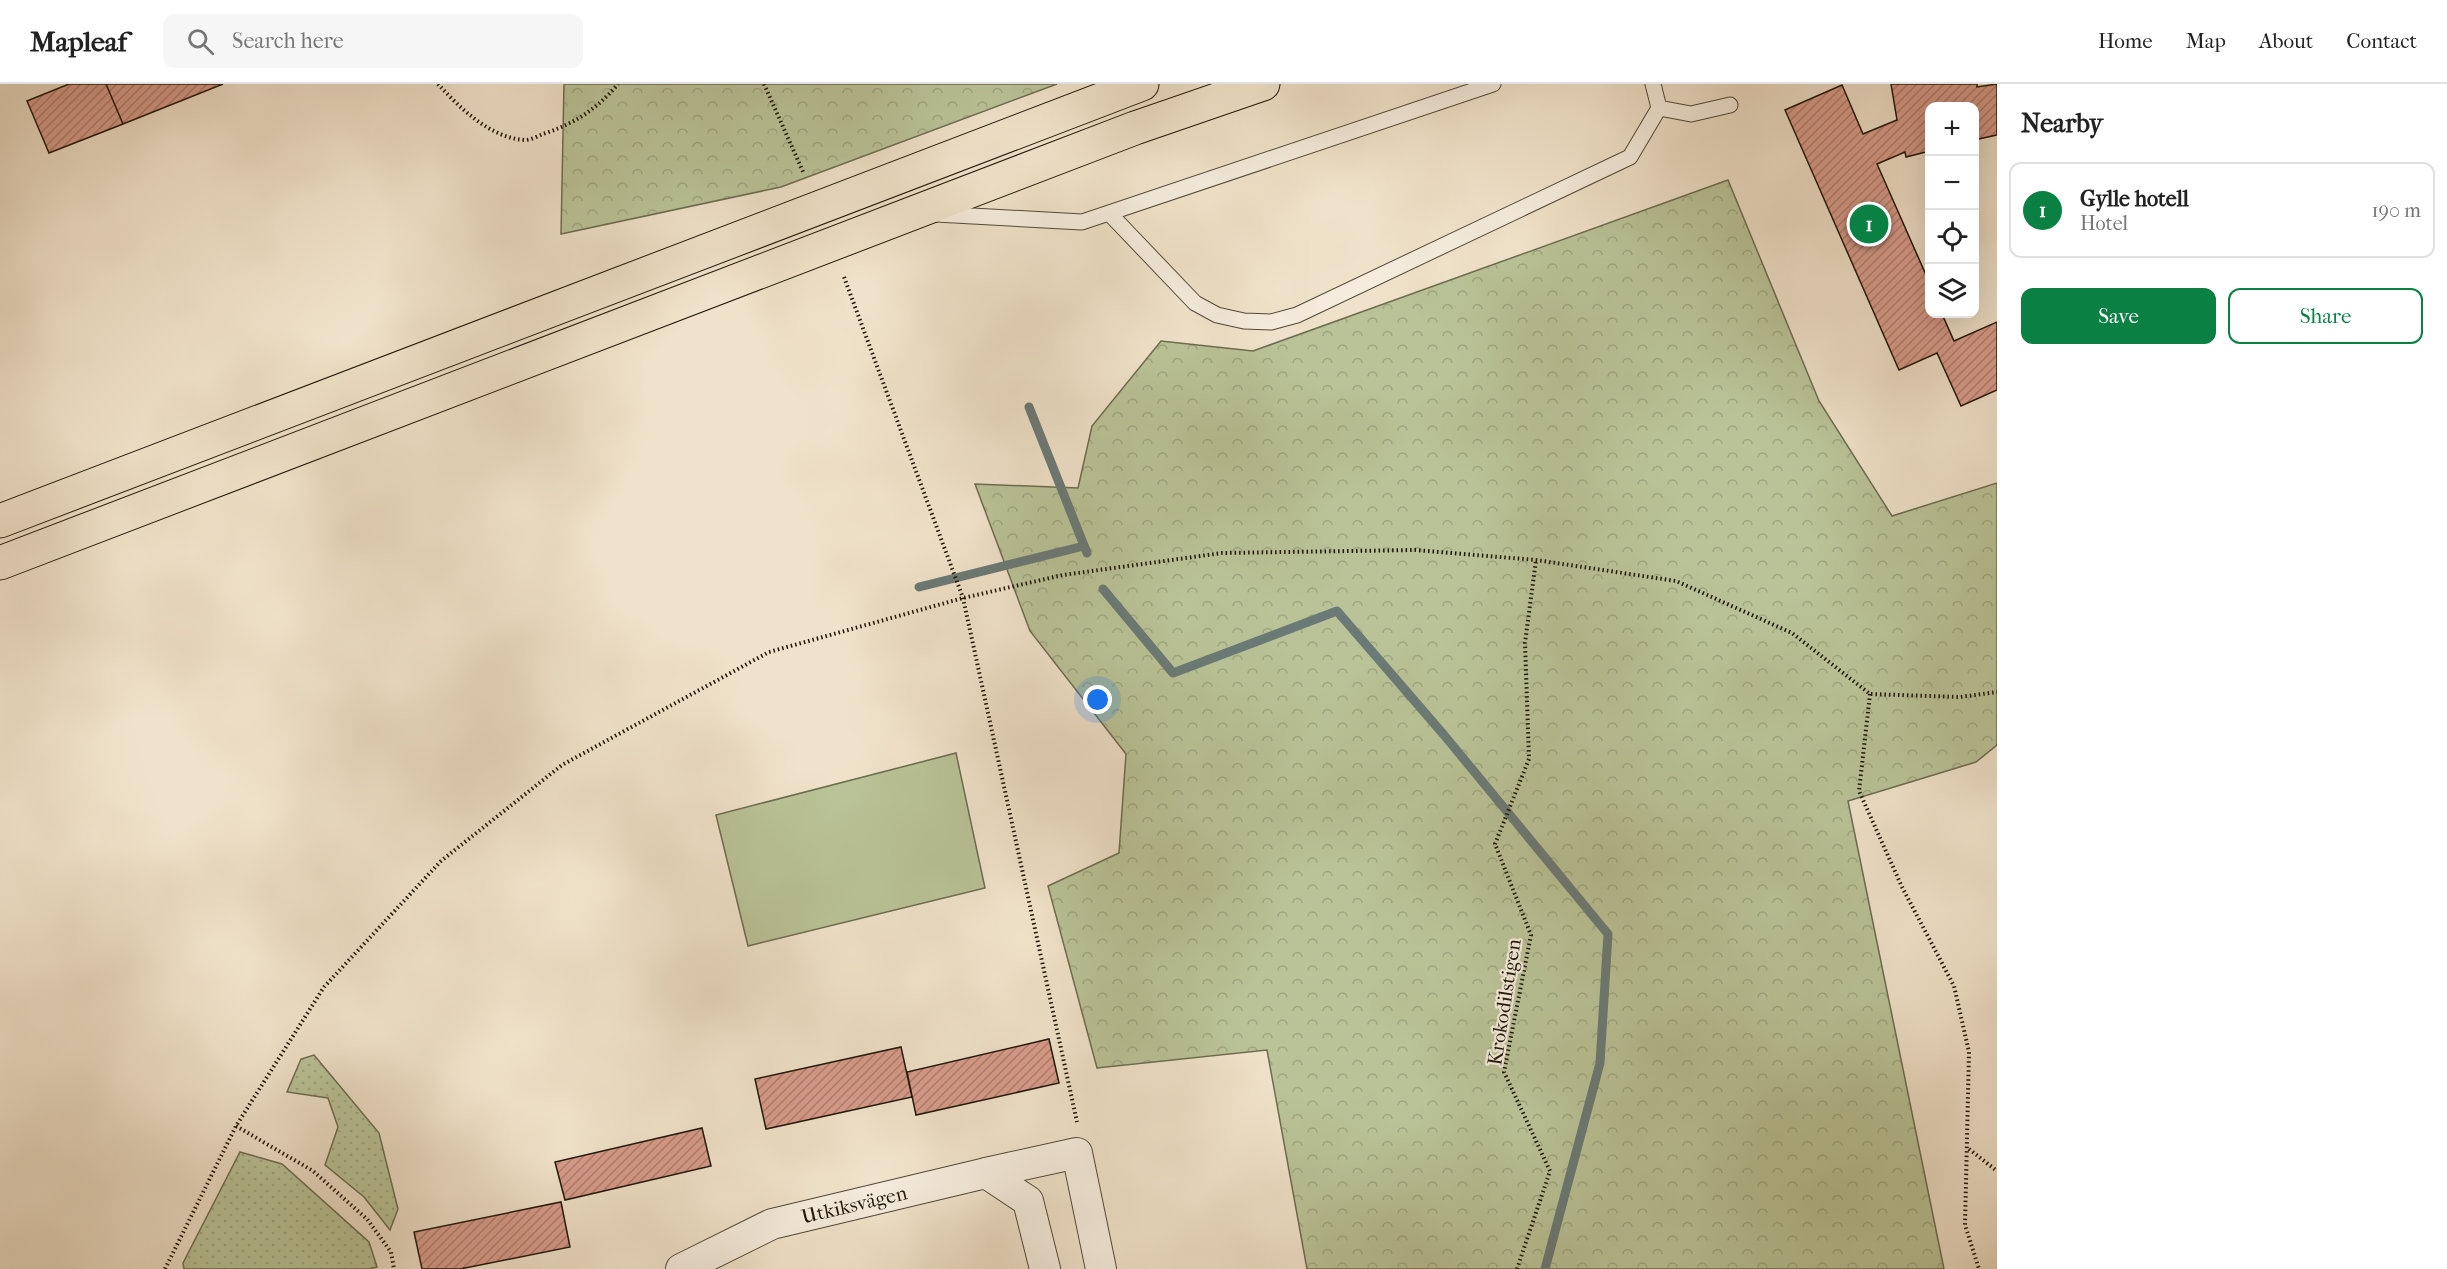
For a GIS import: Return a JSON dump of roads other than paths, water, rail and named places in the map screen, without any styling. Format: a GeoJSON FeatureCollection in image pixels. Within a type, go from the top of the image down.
{"type":"FeatureCollection","features":[{"type":"Feature","properties":{"kind":"highway"},"geometry":{"type":"LineString","coordinates":[[0,521],[1142,84]]}},
{"type":"Feature","properties":{"kind":"highway"},"geometry":{"type":"LineString","coordinates":[[0,563],[1135,128],[1263,84]]}},
{"type":"Feature","properties":{"kind":"street","name":"Utkiksvägen"},"geometry":{"type":"LineString","coordinates":[[681,1269],[772,1224],[1077,1153],[1101,1269]]}},
{"type":"Feature","properties":{"kind":"street"},"geometry":{"type":"LineString","coordinates":[[986,1173],[1028,1201],[1045,1269]]}},
{"type":"Feature","properties":{"kind":"lane"},"geometry":{"type":"LineString","coordinates":[[918,212],[1082,222],[1493,84]]}},
{"type":"Feature","properties":{"kind":"lane"},"geometry":{"type":"LineString","coordinates":[[1109,213],[1195,303],[1216,315],[1244,321],[1272,322],[1297,315],[1630,157],[1659,108],[1653,84]]}},
{"type":"Feature","properties":{"kind":"lane"},"geometry":{"type":"LineString","coordinates":[[1659,108],[1691,114],[1730,105]]}},
{"type":"Feature","properties":{"kind":"waterway"},"geometry":{"type":"LineString","coordinates":[[1029,407],[1087,553]]}},
{"type":"Feature","properties":{"kind":"waterway"},"geometry":{"type":"LineString","coordinates":[[919,587],[1084,546]]}},
{"type":"Feature","properties":{"kind":"waterway"},"geometry":{"type":"LineString","coordinates":[[1103,589],[1173,673],[1337,611],[1444,735],[1608,934],[1600,1063],[1545,1269]]}},
{"type":"Feature","properties":{"kind":"place","name":"Gylle hotell"},"geometry":{"type":"Point","coordinates":[1869,224]}}]}
